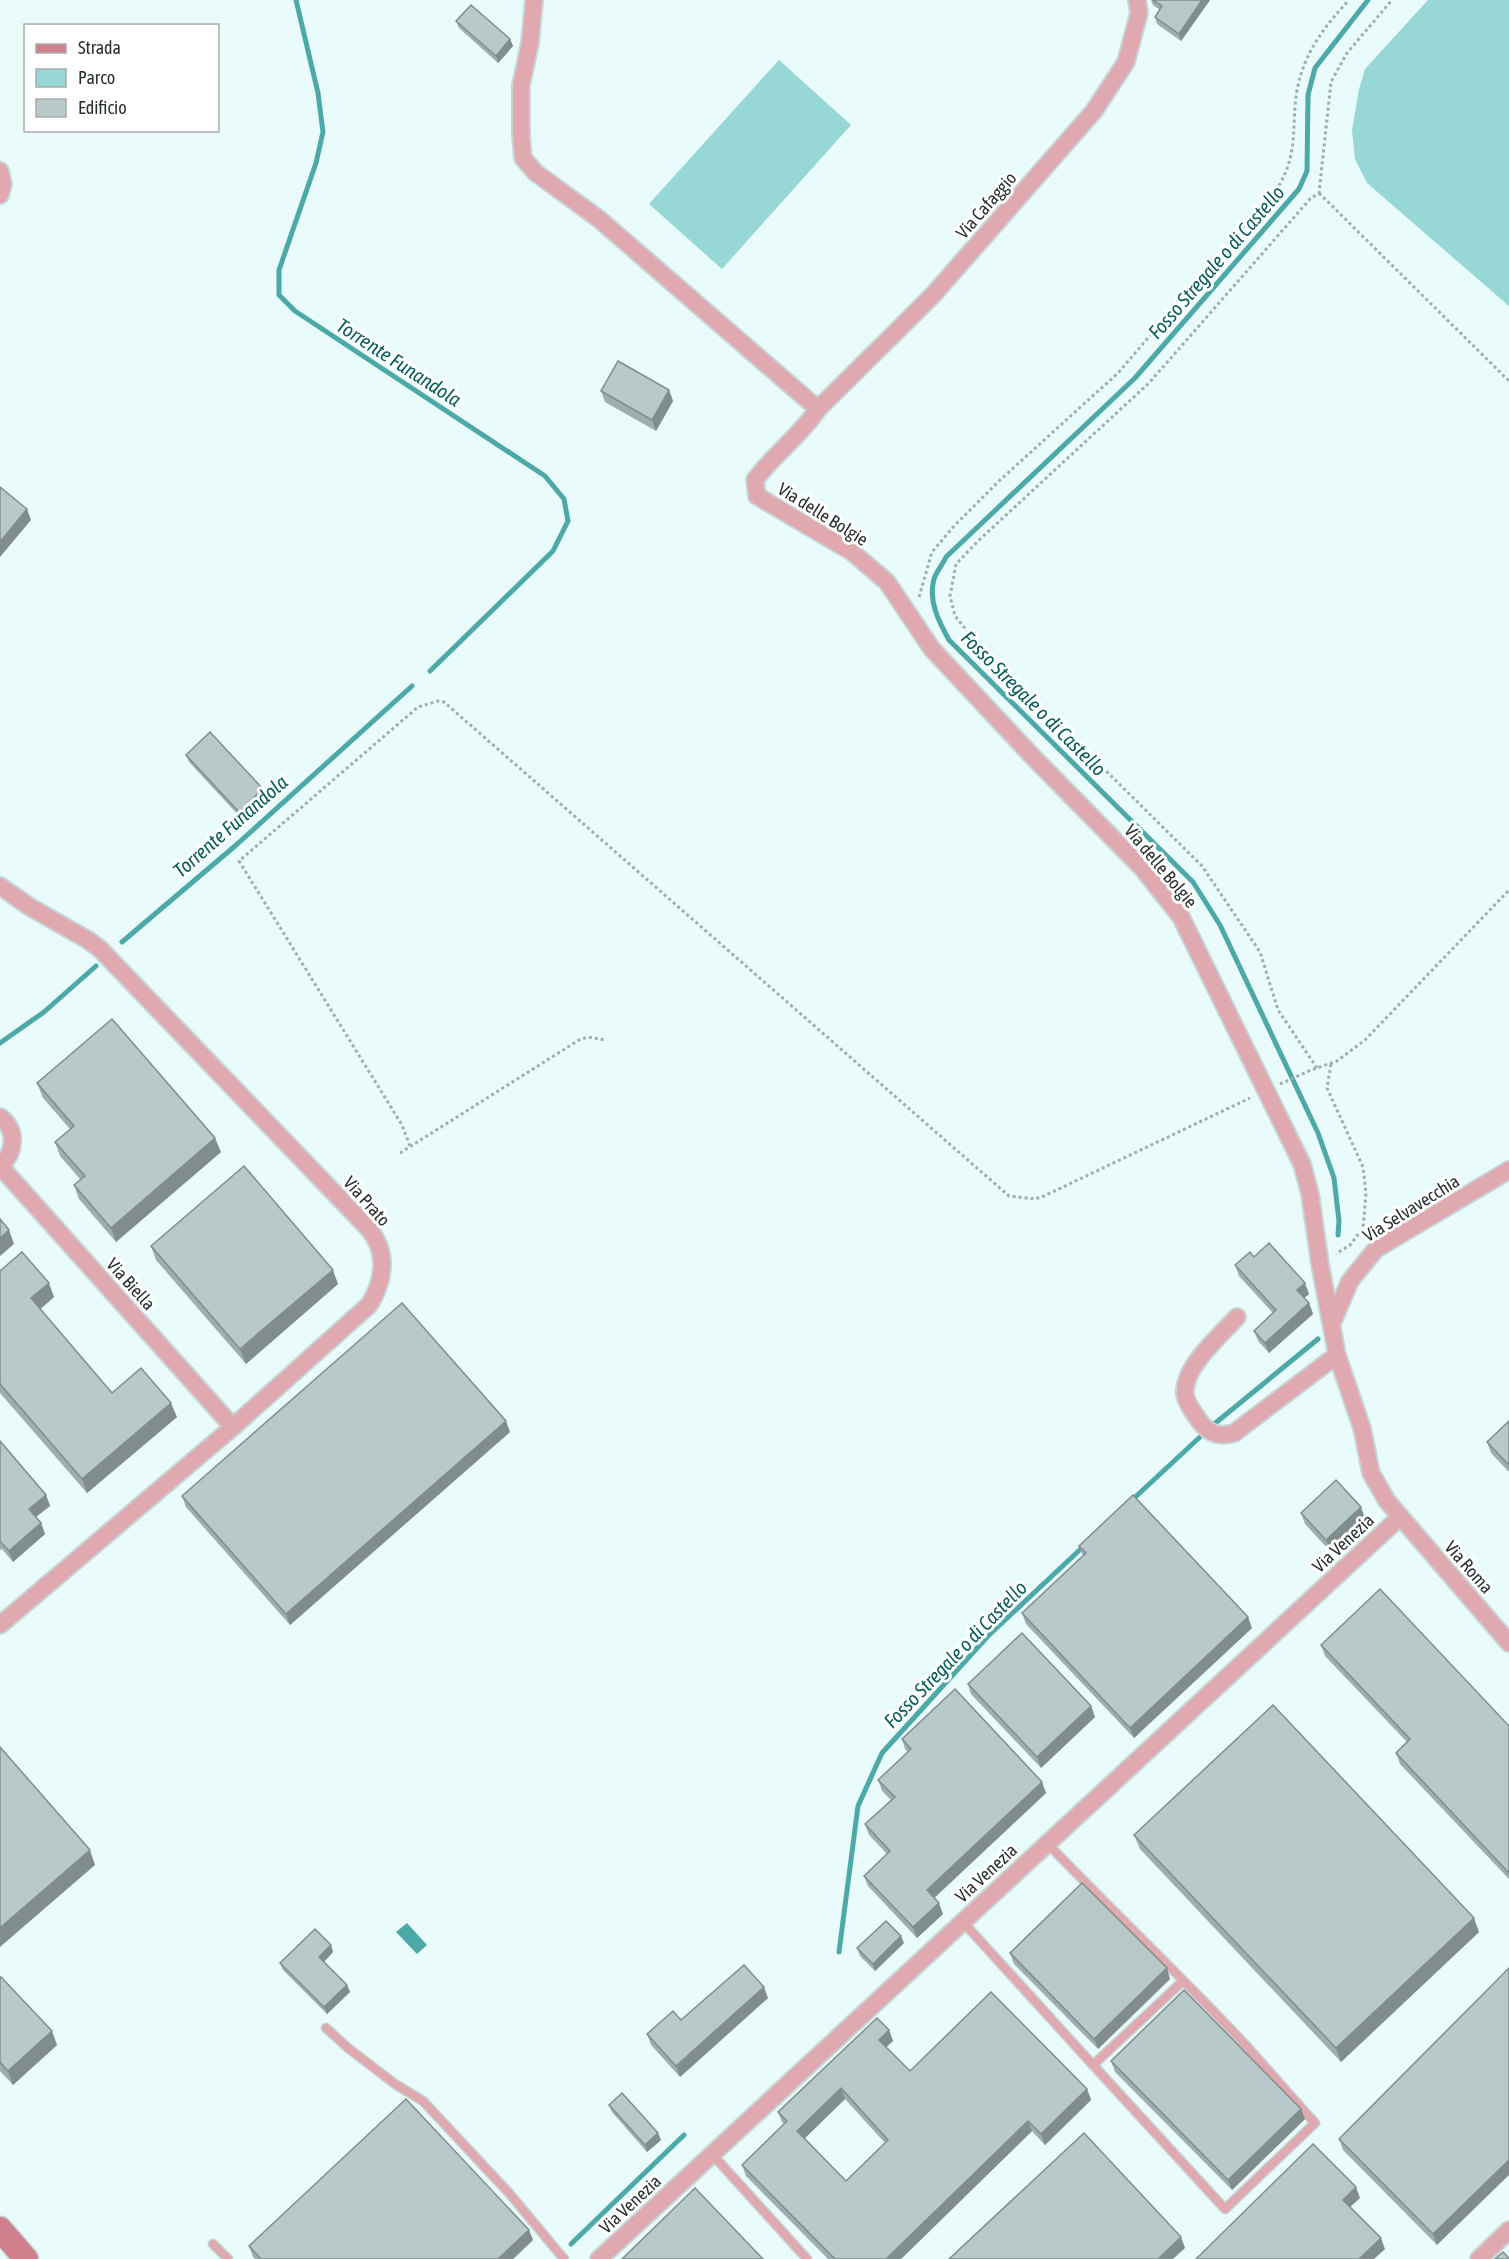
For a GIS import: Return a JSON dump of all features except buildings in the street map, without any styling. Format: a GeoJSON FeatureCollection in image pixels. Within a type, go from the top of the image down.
{"type":"FeatureCollection","features":[{"type":"Feature","properties":{"kind":"street"},"geometry":{"type":"LineString","coordinates":[[534,0],[530,43],[521,85],[523,158],[536,173],[599,219],[818,409]]}},
{"type":"Feature","properties":{"kind":"street","name":"Via Cafaggio"},"geometry":{"type":"LineString","coordinates":[[818,409],[933,296],[1094,111],[1126,62],[1139,13],[1137,0]]}},
{"type":"Feature","properties":{"kind":"street"},"geometry":{"type":"LineString","coordinates":[[0,171],[3,184],[0,195]]}},
{"type":"Feature","properties":{"kind":"street","name":"Via delle Bolgie"},"geometry":{"type":"LineString","coordinates":[[818,409],[808,423],[766,465],[755,480],[757,496],[852,552],[887,582],[932,649],[1034,758],[1143,869],[1181,917],[1270,1089],[1302,1164],[1310,1194],[1337,1355]]}},
{"type":"Feature","properties":{"kind":"street","name":"Via Prato"},"geometry":{"type":"LineString","coordinates":[[0,886],[30,908],[100,949],[368,1228],[381,1248],[383,1264],[376,1294],[369,1305],[233,1427],[0,1625]]}},
{"type":"Feature","properties":{"kind":"street","name":"Via Biella"},"geometry":{"type":"LineString","coordinates":[[0,1117],[9,1127],[13,1138],[8,1159],[0,1167],[233,1427]]}},
{"type":"Feature","properties":{"kind":"street","name":"Via Selvavecchia"},"geometry":{"type":"LineString","coordinates":[[1332,1324],[1350,1281],[1376,1249],[1509,1170]]}},
{"type":"Feature","properties":{"kind":"street"},"geometry":{"type":"LineString","coordinates":[[1237,1317],[1194,1366],[1186,1387],[1185,1395],[1188,1402],[1199,1420],[1212,1433],[1225,1435],[1240,1429],[1337,1355]]}},
{"type":"Feature","properties":{"kind":"street","name":"Via Roma"},"geometry":{"type":"LineString","coordinates":[[1337,1355],[1362,1428],[1371,1473],[1386,1501],[1509,1643]]}},
{"type":"Feature","properties":{"kind":"street","name":"Via Venezia"},"geometry":{"type":"LineString","coordinates":[[599,2259],[1400,1517]]}},
{"type":"Feature","properties":{"kind":"street"},"geometry":{"type":"LineString","coordinates":[[0,2229],[26,2259]]}},
{"type":"Feature","properties":{"kind":"street"},"geometry":{"type":"LineString","coordinates":[[1479,2259],[1509,2230]]}},
{"type":"Feature","properties":{"kind":"lane"},"geometry":{"type":"LineString","coordinates":[[963,1922],[1225,2210],[1315,2123],[1239,2038],[1047,1843]]}},
{"type":"Feature","properties":{"kind":"lane"},"geometry":{"type":"LineString","coordinates":[[1093,2065],[1183,1981]]}},
{"type":"Feature","properties":{"kind":"lane"},"geometry":{"type":"LineString","coordinates":[[326,2028],[395,2084],[423,2101],[508,2193],[564,2259]]}},
{"type":"Feature","properties":{"kind":"lane"},"geometry":{"type":"LineString","coordinates":[[712,2154],[807,2259]]}},
{"type":"Feature","properties":{"kind":"lane"},"geometry":{"type":"LineString","coordinates":[[213,2244],[228,2259]]}},
{"type":"Feature","properties":{"kind":"path"},"geometry":{"type":"LineString","coordinates":[[921,632],[918,595],[932,552],[955,525],[999,481],[1118,374],[1280,184],[1290,166],[1297,91],[1305,59],[1317,38],[1349,0]]}},
{"type":"Feature","properties":{"kind":"path"},"geometry":{"type":"LineString","coordinates":[[1319,193],[1331,82],[1347,53],[1392,0]]}},
{"type":"Feature","properties":{"kind":"path"},"geometry":{"type":"LineString","coordinates":[[1319,193],[1509,381]]}},
{"type":"Feature","properties":{"kind":"path"},"geometry":{"type":"LineString","coordinates":[[1317,1068],[1278,1010],[1260,952],[1202,866],[976,642],[955,616],[950,596],[956,564],[1149,383],[1310,199],[1319,193]]}},
{"type":"Feature","properties":{"kind":"path"},"geometry":{"type":"LineString","coordinates":[[410,1146],[402,1125],[239,861],[418,707],[438,701],[444,702],[1009,1196],[1035,1199],[1044,1196],[1311,1070],[1337,1061],[1365,1040],[1509,890]]}},
{"type":"Feature","properties":{"kind":"path"},"geometry":{"type":"LineString","coordinates":[[400,1153],[579,1040],[588,1036],[606,1040]]}},
{"type":"Feature","properties":{"kind":"path"},"geometry":{"type":"LineString","coordinates":[[1331,1064],[1327,1088],[1362,1167],[1366,1193],[1363,1228],[1350,1245]]}},
{"type":"Feature","properties":{"kind":"green space"},"geometry":{"type":"Polygon","coordinates":[[[1428,0],[1509,0],[1509,306],[1367,183],[1355,159],[1352,130],[1365,69],[1428,0]]]}},
{"type":"Feature","properties":{"kind":"green space"},"geometry":{"type":"Polygon","coordinates":[[[779,60],[851,125],[722,269],[649,204],[779,60]]]}},
{"type":"Feature","properties":{"kind":"shaded area"},"geometry":{"type":"Polygon","coordinates":[[[407,1923],[427,1945],[417,1954],[396,1932],[407,1923]]]}},
{"type":"Feature","properties":{"kind":"waterway","name":"Torrente Funandola"},"geometry":{"type":"LineString","coordinates":[[296,0],[318,93],[323,132],[316,163],[279,270],[279,295],[295,311],[545,476],[564,499],[568,521],[553,551],[430,671]]}},
{"type":"Feature","properties":{"kind":"waterway","name":"Fosso Stregale o di Castello"},"geometry":{"type":"LineString","coordinates":[[1338,1235],[1339,1221],[1334,1178],[1318,1133],[1220,925],[1193,882],[949,640],[936,611],[932,595],[935,576],[946,557],[1135,378],[1299,189],[1307,171],[1308,95],[1315,68],[1368,0]]}},
{"type":"Feature","properties":{"kind":"waterway","name":"Torrente Funandola"},"geometry":{"type":"LineString","coordinates":[[122,942],[235,846],[412,686]]}},
{"type":"Feature","properties":{"kind":"waterway","name":"Torrente Funandola"},"geometry":{"type":"LineString","coordinates":[[0,1043],[44,1012],[96,966]]}},
{"type":"Feature","properties":{"kind":"waterway","name":"Fosso Stregale o di Castello"},"geometry":{"type":"LineString","coordinates":[[1213,1425],[1318,1339]]}},
{"type":"Feature","properties":{"kind":"waterway","name":"Fosso Stregale o di Castello"},"geometry":{"type":"LineString","coordinates":[[1131,1501],[1200,1437]]}},
{"type":"Feature","properties":{"kind":"waterway","name":"Fosso Stregale o di Castello"},"geometry":{"type":"LineString","coordinates":[[839,1952],[858,1806],[882,1753],[988,1636],[1085,1545]]}},
{"type":"Feature","properties":{"kind":"waterway","name":"Fosso Stregale o di Castello"},"geometry":{"type":"LineString","coordinates":[[571,2244],[684,2135]]}}]}
